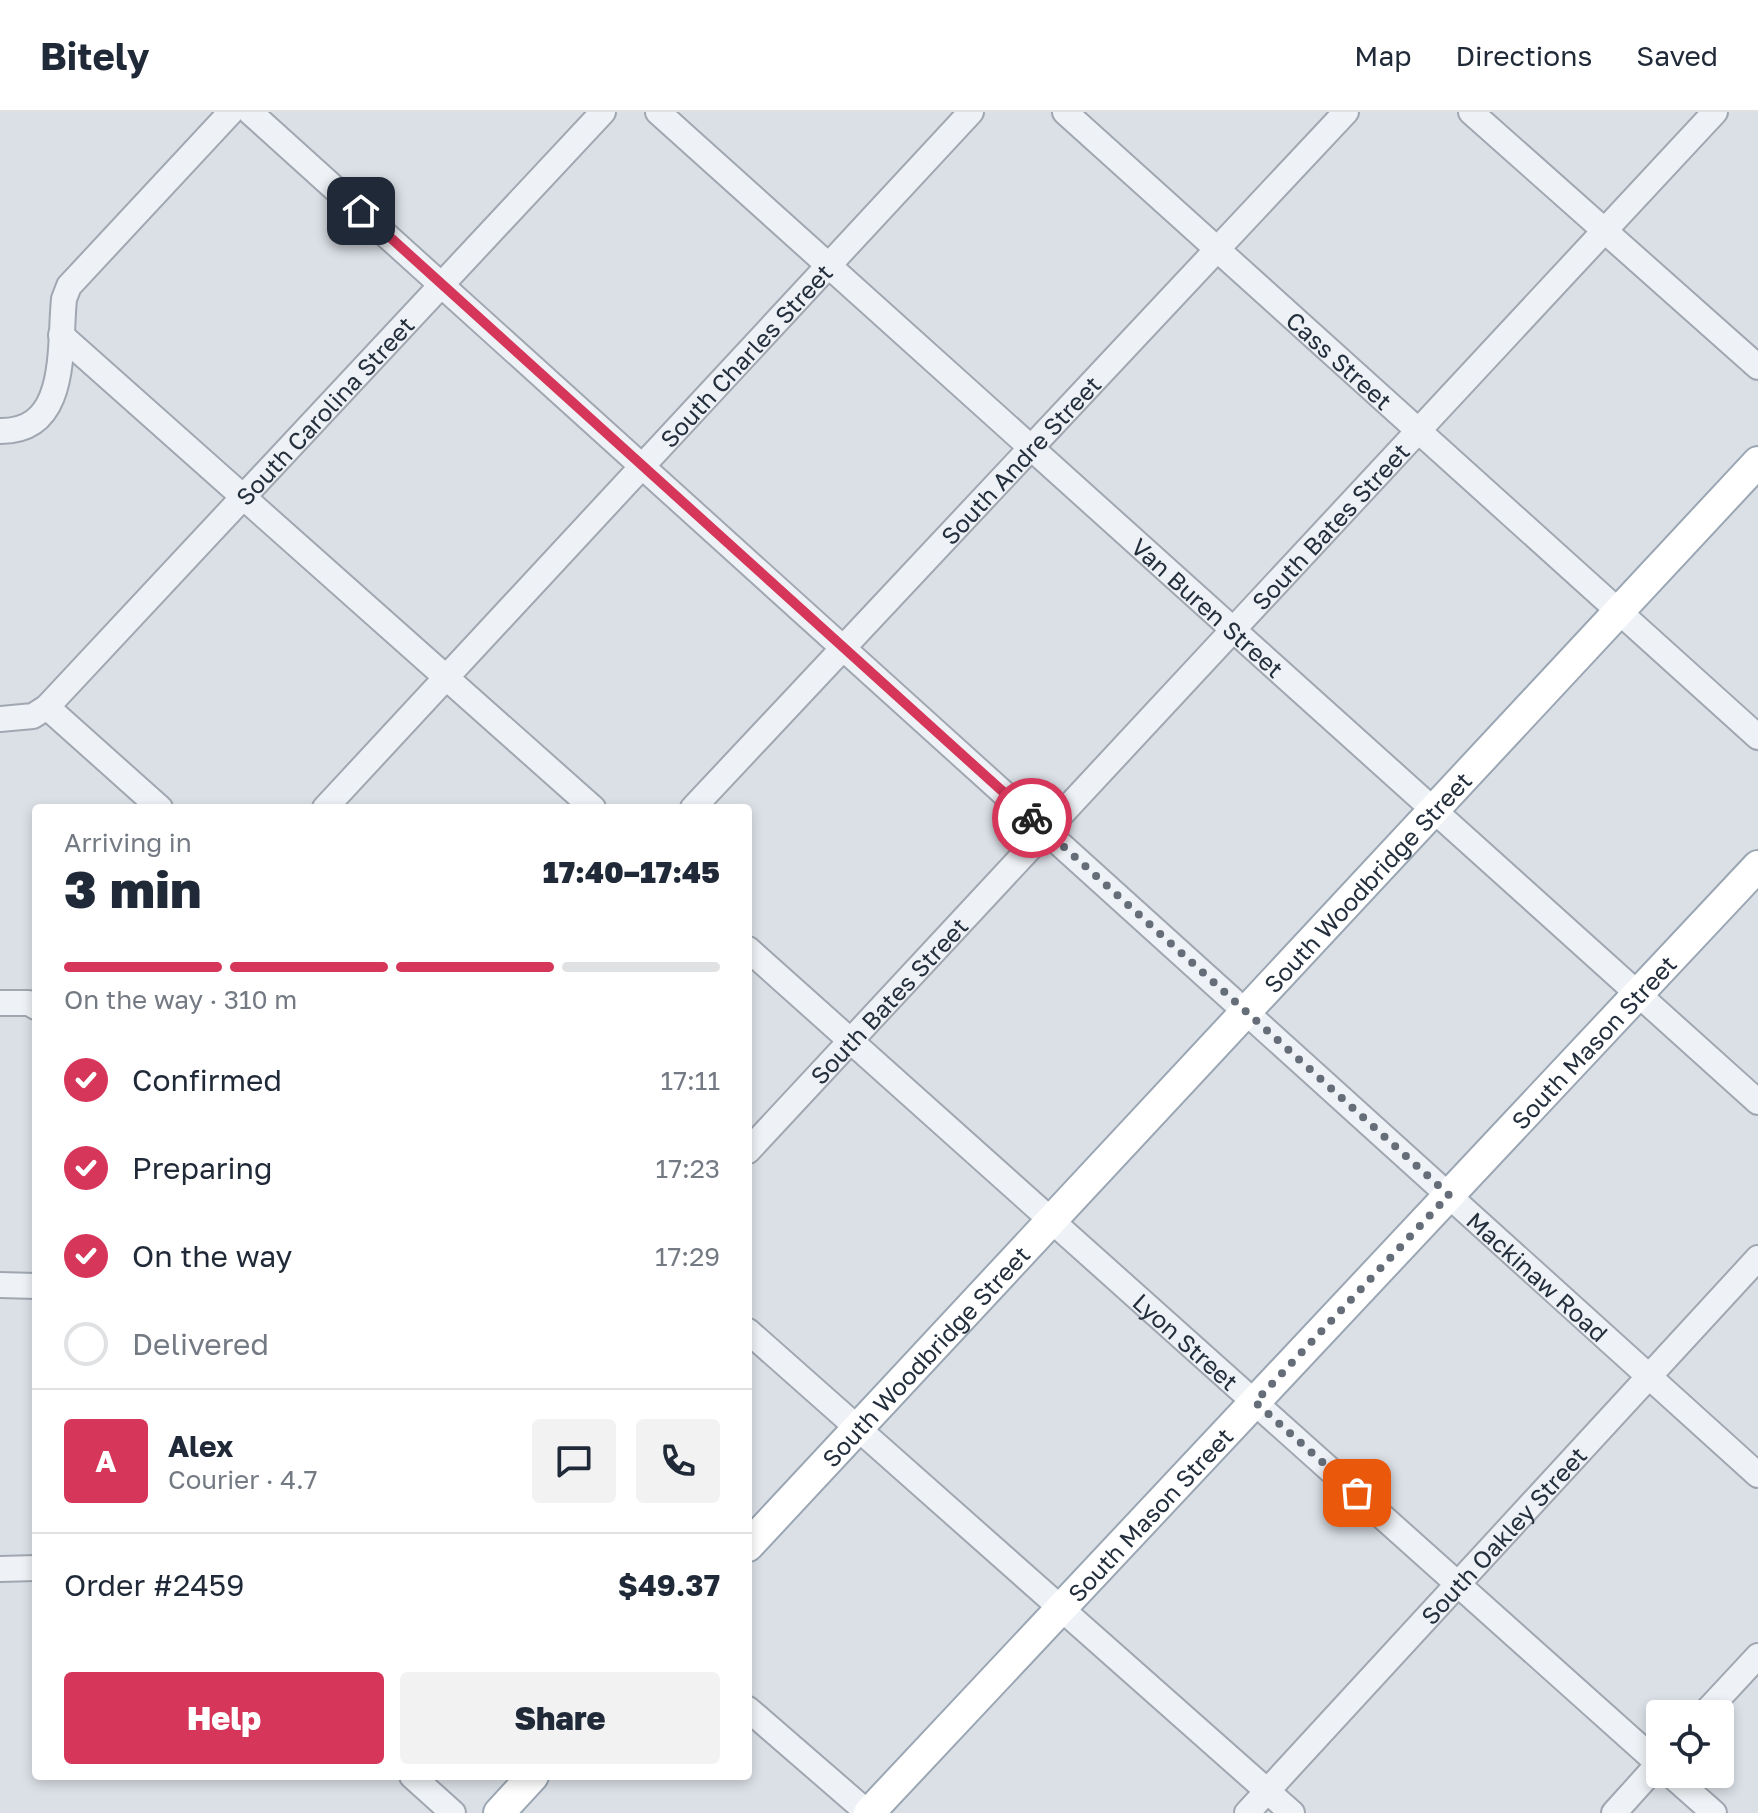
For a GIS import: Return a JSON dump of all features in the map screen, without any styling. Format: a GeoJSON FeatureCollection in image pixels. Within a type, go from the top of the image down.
{"type":"FeatureCollection","features":[{"type":"Feature","properties":{"kind":"main road","name":"South Woodbridge Street"},"geometry":{"type":"LineString","coordinates":[[752,1542],[1051,1219],[1248,1014],[1758,462]]}},
{"type":"Feature","properties":{"kind":"main road","name":"South Mason Street"},"geometry":{"type":"LineString","coordinates":[[868,1813],[1758,866]]}},
{"type":"Feature","properties":{"kind":"main road"},"geometry":{"type":"LineString","coordinates":[[499,1813],[529,1780]]}},
{"type":"Feature","properties":{"kind":"street"},"geometry":{"type":"LineString","coordinates":[[0,431],[20,431],[41,418],[53,400],[64,299],[69,286],[231,112]]}},
{"type":"Feature","properties":{"kind":"street","name":"Mackinaw Road"},"geometry":{"type":"LineString","coordinates":[[250,112],[1758,1475]]}},
{"type":"Feature","properties":{"kind":"street","name":"South Carolina Street"},"geometry":{"type":"LineString","coordinates":[[47,707],[603,112]]}},
{"type":"Feature","properties":{"kind":"street","name":"Van Buren Street"},"geometry":{"type":"LineString","coordinates":[[658,112],[1758,1102]]}},
{"type":"Feature","properties":{"kind":"street","name":"South Charles Street"},"geometry":{"type":"LineString","coordinates":[[329,804],[971,112]]}},
{"type":"Feature","properties":{"kind":"street","name":"Cass Street"},"geometry":{"type":"LineString","coordinates":[[1065,112],[1758,737]]}},
{"type":"Feature","properties":{"kind":"street","name":"South Andre Street"},"geometry":{"type":"LineString","coordinates":[[697,804],[1346,112]]}},
{"type":"Feature","properties":{"kind":"street"},"geometry":{"type":"LineString","coordinates":[[1471,112],[1758,367]]}},
{"type":"Feature","properties":{"kind":"street","name":"South Bates Street"},"geometry":{"type":"LineString","coordinates":[[752,1147],[1715,112]]}},
{"type":"Feature","properties":{"kind":"street"},"geometry":{"type":"LineString","coordinates":[[61,335],[588,804]]}},
{"type":"Feature","properties":{"kind":"street"},"geometry":{"type":"LineString","coordinates":[[0,719],[33,716],[47,707],[156,804]]}},
{"type":"Feature","properties":{"kind":"street","name":"Lyon Street"},"geometry":{"type":"LineString","coordinates":[[752,953],[1646,1752]]}},
{"type":"Feature","properties":{"kind":"street"},"geometry":{"type":"LineString","coordinates":[[0,1003],[32,1005]]}},
{"type":"Feature","properties":{"kind":"street","name":"South Oakley Street"},"geometry":{"type":"LineString","coordinates":[[1247,1813],[1758,1258]]}},
{"type":"Feature","properties":{"kind":"street"},"geometry":{"type":"LineString","coordinates":[[0,1285],[32,1286]]}},
{"type":"Feature","properties":{"kind":"street"},"geometry":{"type":"LineString","coordinates":[[752,1335],[1292,1813]]}},
{"type":"Feature","properties":{"kind":"street"},"geometry":{"type":"LineString","coordinates":[[0,1569],[32,1568]]}},
{"type":"Feature","properties":{"kind":"street"},"geometry":{"type":"LineString","coordinates":[[1717,1700],[1758,1656]]}},
{"type":"Feature","properties":{"kind":"street"},"geometry":{"type":"LineString","coordinates":[[752,1712],[868,1813]]}},
{"type":"Feature","properties":{"kind":"street"},"geometry":{"type":"LineString","coordinates":[[416,1780],[453,1813]]}},
{"type":"Feature","properties":{"kind":"street"},"geometry":{"type":"LineString","coordinates":[[1614,1813],[1646,1782]]}},
{"type":"Feature","properties":{"kind":"street","name":"Lyon Street"},"geometry":{"type":"LineString","coordinates":[[1686,1788],[1714,1813]]}},
{"type":"Feature","properties":{"kind":"way so far"},"geometry":{"type":"LineString","coordinates":[[1032,818],[1449,1195],[1255,1402],[1357,1493]]}},
{"type":"Feature","properties":{"kind":"route"},"geometry":{"type":"LineString","coordinates":[[361,211],[1032,818]]}}]}
